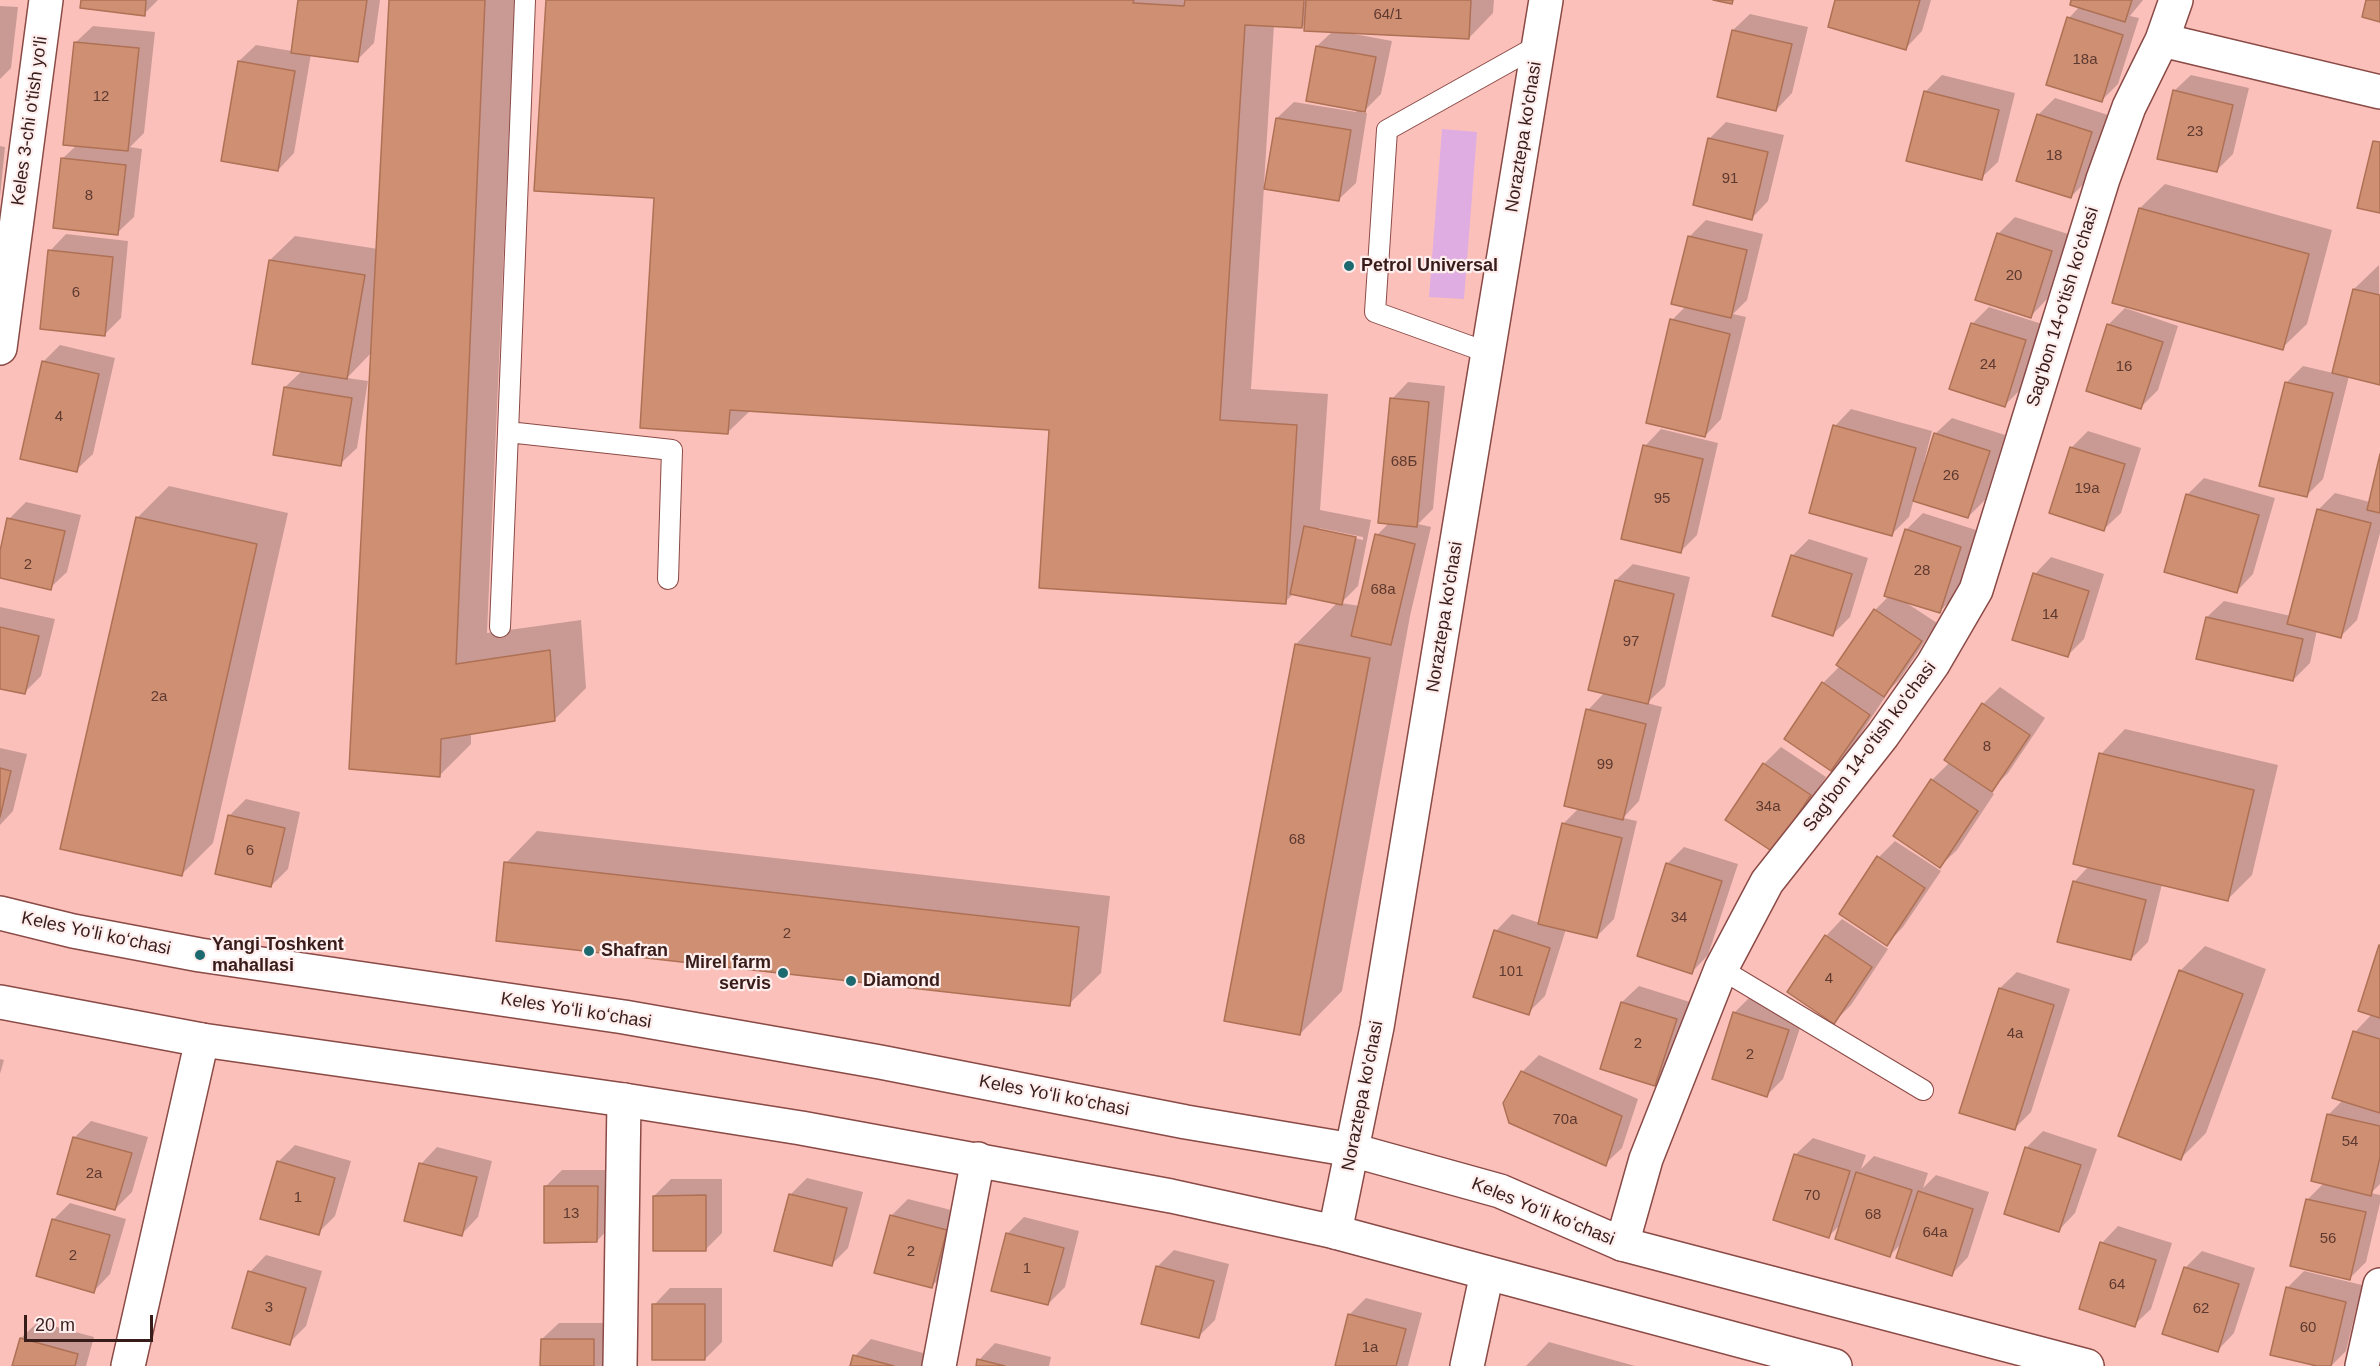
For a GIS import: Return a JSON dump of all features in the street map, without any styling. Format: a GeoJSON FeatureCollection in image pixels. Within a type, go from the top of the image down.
{"type":"FeatureCollection","features":[{"type":"Feature","properties":{"kind":"main road","name":"Keles 3-chi o'tish yo'li"},"geometry":{"type":"LineString","coordinates":[[0,348],[46,0]]}},
{"type":"Feature","properties":{"kind":"main road","name":"Noraztepa ko'chasi"},"geometry":{"type":"LineString","coordinates":[[1335,1232],[1377,1027],[1546,0]]}},
{"type":"Feature","properties":{"kind":"main road","name":"Sag'bon 14-o'tish ko'chasi"},"geometry":{"type":"LineString","coordinates":[[1622,1244],[1646,1159],[1721,969],[1767,882],[1883,735],[1933,664],[1976,590],[2103,179],[2129,107],[2162,40],[2176,0]]}},
{"type":"Feature","properties":{"kind":"main road"},"geometry":{"type":"LineString","coordinates":[[2162,40],[2380,92]]}},
{"type":"Feature","properties":{"kind":"main road","name":"Keles Yoʻli koʻchasi"},"geometry":{"type":"LineString","coordinates":[[0,913],[73,931],[200,956],[624,1017],[880,1062],[1186,1122],[1352,1150],[1500,1191],[1622,1244],[2087,1366]]}},
{"type":"Feature","properties":{"kind":"main road"},"geometry":{"type":"LineString","coordinates":[[0,1002],[202,1040],[624,1100],[978,1159],[1171,1196],[1335,1232],[1835,1366]]}},
{"type":"Feature","properties":{"kind":"main road"},"geometry":{"type":"LineString","coordinates":[[128,1366],[202,1040]]}},
{"type":"Feature","properties":{"kind":"main road"},"geometry":{"type":"LineString","coordinates":[[620,1366],[624,1100]]}},
{"type":"Feature","properties":{"kind":"main road"},"geometry":{"type":"LineString","coordinates":[[939,1366],[978,1159]]}},
{"type":"Feature","properties":{"kind":"main road"},"geometry":{"type":"LineString","coordinates":[[1467,1366],[1487,1273]]}},
{"type":"Feature","properties":{"kind":"main road"},"geometry":{"type":"LineString","coordinates":[[2362,1366],[2380,1285]]}},
{"type":"Feature","properties":{"kind":"lane"},"geometry":{"type":"LineString","coordinates":[[500,627],[525,0]]}},
{"type":"Feature","properties":{"kind":"lane"},"geometry":{"type":"LineString","coordinates":[[1489,353],[1375,312],[1387,130],[1539,45]]}},
{"type":"Feature","properties":{"kind":"lane"},"geometry":{"type":"LineString","coordinates":[[508,432],[672,450],[668,579]]}},
{"type":"Feature","properties":{"kind":"lane"},"geometry":{"type":"LineString","coordinates":[[1721,969],[1923,1090]]}},
{"type":"Feature","properties":{"kind":"shaded area"},"geometry":{"type":"Polygon","coordinates":[[[1442,129],[1477,132],[1464,299],[1429,297],[1442,129]]]}},
{"type":"Feature","properties":{"kind":"building"},"geometry":{"type":"Polygon","coordinates":[[[81,0],[146,0],[145,16],[80,8],[81,0]]]}},
{"type":"Feature","properties":{"kind":"building"},"geometry":{"type":"Polygon","coordinates":[[[298,0],[367,0],[358,62],[291,53],[298,0]]]}},
{"type":"Feature","properties":{"kind":"building"},"geometry":{"type":"Polygon","coordinates":[[[389,0],[485,0],[456,664],[550,650],[555,721],[441,739],[440,777],[349,769],[389,0]]]}},
{"type":"Feature","properties":{"kind":"building"},"geometry":{"type":"Polygon","coordinates":[[[546,0],[1134,0],[1133,3],[1184,6],[1185,0],[1304,0],[1302,28],[1245,25],[1220,420],[1297,425],[1286,604],[1039,588],[1049,430],[730,410],[728,434],[640,428],[654,198],[534,191],[546,0]]]}},
{"type":"Feature","properties":{"kind":"building"},"geometry":{"type":"Polygon","coordinates":[[[1306,0],[1471,0],[1469,39],[1304,31],[1306,0]]]}},
{"type":"Feature","properties":{"kind":"building"},"geometry":{"type":"Polygon","coordinates":[[[1713,0],[1733,0],[1732,4],[1713,0]]]}},
{"type":"Feature","properties":{"kind":"building"},"geometry":{"type":"Polygon","coordinates":[[[1835,0],[1920,0],[1906,50],[1828,27],[1835,0]]]}},
{"type":"Feature","properties":{"kind":"building"},"geometry":{"type":"Polygon","coordinates":[[[2071,0],[2132,0],[2125,22],[2070,5],[2071,0]]]}},
{"type":"Feature","properties":{"kind":"building"},"geometry":{"type":"Polygon","coordinates":[[[2366,0],[2380,0],[2380,22],[2362,17],[2366,0]]]}},
{"type":"Feature","properties":{"kind":"building"},"geometry":{"type":"Polygon","coordinates":[[[2067,17],[2123,35],[2102,102],[2046,85],[2067,17]]]}},
{"type":"Feature","properties":{"kind":"building"},"geometry":{"type":"Polygon","coordinates":[[[1732,30],[1792,44],[1776,111],[1717,97],[1732,30]]]}},
{"type":"Feature","properties":{"kind":"building"},"geometry":{"type":"Polygon","coordinates":[[[74,42],[139,48],[128,151],[63,145],[74,42]]]}},
{"type":"Feature","properties":{"kind":"building"},"geometry":{"type":"Polygon","coordinates":[[[1316,46],[1376,57],[1365,112],[1306,101],[1316,46]]]}},
{"type":"Feature","properties":{"kind":"building"},"geometry":{"type":"Polygon","coordinates":[[[238,61],[295,71],[278,171],[221,161],[238,61]]]}},
{"type":"Feature","properties":{"kind":"building"},"geometry":{"type":"Polygon","coordinates":[[[2173,90],[2233,105],[2217,172],[2157,159],[2173,90]]]}},
{"type":"Feature","properties":{"kind":"building"},"geometry":{"type":"Polygon","coordinates":[[[1924,91],[1999,110],[1982,180],[1906,161],[1924,91]]]}},
{"type":"Feature","properties":{"kind":"building"},"geometry":{"type":"Polygon","coordinates":[[[2037,114],[2092,132],[2071,198],[2016,181],[2037,114]]]}},
{"type":"Feature","properties":{"kind":"building"},"geometry":{"type":"Polygon","coordinates":[[[1276,118],[1351,130],[1339,201],[1264,189],[1276,118]]]}},
{"type":"Feature","properties":{"kind":"building"},"geometry":{"type":"Polygon","coordinates":[[[1708,138],[1768,152],[1752,220],[1693,205],[1708,138]]]}},
{"type":"Feature","properties":{"kind":"building"},"geometry":{"type":"Polygon","coordinates":[[[2373,141],[2380,142],[2380,213],[2357,208],[2373,141]]]}},
{"type":"Feature","properties":{"kind":"building"},"geometry":{"type":"Polygon","coordinates":[[[61,158],[126,165],[118,235],[53,228],[61,158]]]}},
{"type":"Feature","properties":{"kind":"building"},"geometry":{"type":"Polygon","coordinates":[[[2139,208],[2309,254],[2283,350],[2112,303],[2139,208]]]}},
{"type":"Feature","properties":{"kind":"building"},"geometry":{"type":"Polygon","coordinates":[[[1997,233],[2052,251],[2031,318],[1975,300],[1997,233]]]}},
{"type":"Feature","properties":{"kind":"building"},"geometry":{"type":"Polygon","coordinates":[[[1688,236],[1747,250],[1731,318],[1671,304],[1688,236]]]}},
{"type":"Feature","properties":{"kind":"building"},"geometry":{"type":"Polygon","coordinates":[[[48,250],[113,257],[105,336],[40,329],[48,250]]]}},
{"type":"Feature","properties":{"kind":"building"},"geometry":{"type":"Polygon","coordinates":[[[269,260],[365,275],[347,379],[252,364],[269,260]]]}},
{"type":"Feature","properties":{"kind":"building"},"geometry":{"type":"Polygon","coordinates":[[[2353,289],[2380,295],[2380,385],[2332,373],[2353,289]]]}},
{"type":"Feature","properties":{"kind":"building"},"geometry":{"type":"Polygon","coordinates":[[[1670,319],[1730,334],[1705,437],[1646,423],[1670,319]]]}},
{"type":"Feature","properties":{"kind":"building"},"geometry":{"type":"Polygon","coordinates":[[[1971,323],[2026,340],[2005,407],[1949,389],[1971,323]]]}},
{"type":"Feature","properties":{"kind":"building"},"geometry":{"type":"Polygon","coordinates":[[[2107,324],[2163,342],[2141,409],[2086,391],[2107,324]]]}},
{"type":"Feature","properties":{"kind":"building"},"geometry":{"type":"Polygon","coordinates":[[[42,361],[99,374],[77,472],[20,459],[42,361]]]}},
{"type":"Feature","properties":{"kind":"building"},"geometry":{"type":"Polygon","coordinates":[[[2285,382],[2333,393],[2307,497],[2259,486],[2285,382]]]}},
{"type":"Feature","properties":{"kind":"building"},"geometry":{"type":"Polygon","coordinates":[[[284,387],[352,398],[341,466],[273,455],[284,387]]]}},
{"type":"Feature","properties":{"kind":"building"},"geometry":{"type":"Polygon","coordinates":[[[1390,398],[1429,402],[1417,527],[1378,523],[1390,398]]]}},
{"type":"Feature","properties":{"kind":"building"},"geometry":{"type":"Polygon","coordinates":[[[1833,425],[1916,448],[1892,536],[1809,513],[1833,425]]]}},
{"type":"Feature","properties":{"kind":"building"},"geometry":{"type":"Polygon","coordinates":[[[1934,433],[1990,451],[1968,518],[1913,501],[1934,433]]]}},
{"type":"Feature","properties":{"kind":"building"},"geometry":{"type":"Polygon","coordinates":[[[1643,445],[1703,459],[1681,553],[1621,539],[1643,445]]]}},
{"type":"Feature","properties":{"kind":"building"},"geometry":{"type":"Polygon","coordinates":[[[2070,447],[2125,464],[2104,531],[2049,513],[2070,447]]]}},
{"type":"Feature","properties":{"kind":"building"},"geometry":{"type":"Polygon","coordinates":[[[2380,454],[2380,513],[2367,510],[2380,454]]]}},
{"type":"Feature","properties":{"kind":"building"},"geometry":{"type":"Polygon","coordinates":[[[2186,494],[2259,515],[2237,593],[2164,572],[2186,494]]]}},
{"type":"Feature","properties":{"kind":"building"},"geometry":{"type":"Polygon","coordinates":[[[2317,509],[2371,523],[2341,638],[2287,624],[2317,509]]]}},
{"type":"Feature","properties":{"kind":"building"},"geometry":{"type":"Polygon","coordinates":[[[136,517],[257,544],[182,876],[60,849],[136,517]]]}},
{"type":"Feature","properties":{"kind":"building"},"geometry":{"type":"Polygon","coordinates":[[[7,518],[65,531],[51,590],[0,578],[0,551],[7,518]]]}},
{"type":"Feature","properties":{"kind":"building"},"geometry":{"type":"Polygon","coordinates":[[[1304,526],[1356,537],[1342,605],[1290,594],[1304,526]]]}},
{"type":"Feature","properties":{"kind":"building"},"geometry":{"type":"Polygon","coordinates":[[[1905,529],[1961,547],[1940,613],[1884,596],[1905,529]]]}},
{"type":"Feature","properties":{"kind":"building"},"geometry":{"type":"Polygon","coordinates":[[[1375,534],[1415,544],[1391,645],[1351,636],[1375,534]]]}},
{"type":"Feature","properties":{"kind":"building"},"geometry":{"type":"Polygon","coordinates":[[[1791,555],[1852,574],[1833,636],[1772,616],[1791,555]]]}},
{"type":"Feature","properties":{"kind":"building"},"geometry":{"type":"Polygon","coordinates":[[[2033,573],[2089,591],[2068,657],[2012,640],[2033,573]]]}},
{"type":"Feature","properties":{"kind":"building"},"geometry":{"type":"Polygon","coordinates":[[[1615,580],[1674,594],[1648,704],[1588,690],[1615,580]]]}},
{"type":"Feature","properties":{"kind":"building"},"geometry":{"type":"Polygon","coordinates":[[[1874,609],[1922,641],[1884,697],[1836,665],[1874,609]]]}},
{"type":"Feature","properties":{"kind":"building"},"geometry":{"type":"Polygon","coordinates":[[[2206,617],[2303,639],[2293,681],[2196,659],[2206,617]]]}},
{"type":"Feature","properties":{"kind":"building"},"geometry":{"type":"Polygon","coordinates":[[[0,627],[39,636],[25,694],[0,689],[0,627]]]}},
{"type":"Feature","properties":{"kind":"building"},"geometry":{"type":"Polygon","coordinates":[[[1295,644],[1370,658],[1300,1035],[1224,1021],[1295,644]]]}},
{"type":"Feature","properties":{"kind":"building"},"geometry":{"type":"Polygon","coordinates":[[[1822,682],[1870,715],[1831,771],[1784,739],[1822,682]]]}},
{"type":"Feature","properties":{"kind":"building"},"geometry":{"type":"Polygon","coordinates":[[[1982,703],[2030,735],[1992,792],[1944,760],[1982,703]]]}},
{"type":"Feature","properties":{"kind":"building"},"geometry":{"type":"Polygon","coordinates":[[[1586,709],[1646,724],[1623,820],[1564,806],[1586,709]]]}},
{"type":"Feature","properties":{"kind":"building"},"geometry":{"type":"Polygon","coordinates":[[[2099,753],[2254,790],[2228,901],[2073,864],[2099,753]]]}},
{"type":"Feature","properties":{"kind":"building"},"geometry":{"type":"Polygon","coordinates":[[[1763,763],[1811,795],[1773,852],[1725,820],[1763,763]]]}},
{"type":"Feature","properties":{"kind":"building"},"geometry":{"type":"Polygon","coordinates":[[[0,768],[11,771],[0,817],[0,768]]]}},
{"type":"Feature","properties":{"kind":"building"},"geometry":{"type":"Polygon","coordinates":[[[1931,779],[1978,811],[1940,868],[1893,836],[1931,779]]]}},
{"type":"Feature","properties":{"kind":"building"},"geometry":{"type":"Polygon","coordinates":[[[228,815],[285,828],[271,887],[215,874],[228,815]]]}},
{"type":"Feature","properties":{"kind":"building"},"geometry":{"type":"Polygon","coordinates":[[[1562,823],[1622,838],[1597,938],[1538,924],[1562,823]]]}},
{"type":"Feature","properties":{"kind":"building"},"geometry":{"type":"Polygon","coordinates":[[[1877,856],[1925,888],[1887,946],[1839,914],[1877,856]]]}},
{"type":"Feature","properties":{"kind":"building"},"geometry":{"type":"Polygon","coordinates":[[[504,862],[1079,927],[1070,1006],[496,941],[504,862]]]}},
{"type":"Feature","properties":{"kind":"building"},"geometry":{"type":"Polygon","coordinates":[[[1666,863],[1722,881],[1692,974],[1637,956],[1666,863]]]}},
{"type":"Feature","properties":{"kind":"building"},"geometry":{"type":"Polygon","coordinates":[[[2073,881],[2146,900],[2131,960],[2057,942],[2073,881]]]}},
{"type":"Feature","properties":{"kind":"building"},"geometry":{"type":"Polygon","coordinates":[[[1494,930],[1550,948],[1529,1015],[1473,997],[1494,930]]]}},
{"type":"Feature","properties":{"kind":"building"},"geometry":{"type":"Polygon","coordinates":[[[1825,935],[1872,967],[1834,1024],[1787,992],[1825,935]]]}},
{"type":"Feature","properties":{"kind":"building"},"geometry":{"type":"Polygon","coordinates":[[[2380,945],[2380,1018],[2358,1011],[2380,945]]]}},
{"type":"Feature","properties":{"kind":"building"},"geometry":{"type":"Polygon","coordinates":[[[2179,970],[2243,994],[2181,1160],[2118,1136],[2179,970]]]}},
{"type":"Feature","properties":{"kind":"building"},"geometry":{"type":"Polygon","coordinates":[[[1999,988],[2054,1005],[2015,1130],[1959,1113],[1999,988]]]}},
{"type":"Feature","properties":{"kind":"building"},"geometry":{"type":"Polygon","coordinates":[[[1621,1002],[1677,1019],[1655,1086],[1600,1069],[1621,1002]]]}},
{"type":"Feature","properties":{"kind":"building"},"geometry":{"type":"Polygon","coordinates":[[[1733,1012],[1789,1030],[1767,1097],[1712,1079],[1733,1012]]]}},
{"type":"Feature","properties":{"kind":"building"},"geometry":{"type":"Polygon","coordinates":[[[2353,1031],[2380,1039],[2380,1113],[2332,1098],[2353,1031]]]}},
{"type":"Feature","properties":{"kind":"building"},"geometry":{"type":"Polygon","coordinates":[[[1521,1071],[1622,1116],[1606,1166],[1509,1123],[1503,1103],[1521,1071]]]}},
{"type":"Feature","properties":{"kind":"building"},"geometry":{"type":"Polygon","coordinates":[[[2327,1114],[2380,1126],[2380,1157],[2371,1196],[2311,1181],[2327,1114]]]}},
{"type":"Feature","properties":{"kind":"building"},"geometry":{"type":"Polygon","coordinates":[[[73,1137],[132,1153],[115,1210],[57,1194],[73,1137]]]}},
{"type":"Feature","properties":{"kind":"building"},"geometry":{"type":"Polygon","coordinates":[[[2025,1147],[2081,1165],[2059,1232],[2004,1214],[2025,1147]]]}},
{"type":"Feature","properties":{"kind":"building"},"geometry":{"type":"Polygon","coordinates":[[[1794,1154],[1850,1171],[1829,1238],[1773,1220],[1794,1154]]]}},
{"type":"Feature","properties":{"kind":"building"},"geometry":{"type":"Polygon","coordinates":[[[277,1161],[335,1178],[319,1235],[260,1219],[277,1161]]]}},
{"type":"Feature","properties":{"kind":"building"},"geometry":{"type":"Polygon","coordinates":[[[419,1163],[477,1177],[462,1236],[404,1221],[419,1163]]]}},
{"type":"Feature","properties":{"kind":"building"},"geometry":{"type":"Polygon","coordinates":[[[1856,1172],[1912,1190],[1890,1257],[1835,1239],[1856,1172]]]}},
{"type":"Feature","properties":{"kind":"building"},"geometry":{"type":"Polygon","coordinates":[[[544,1186],[598,1186],[597,1242],[544,1243],[544,1186]]]}},
{"type":"Feature","properties":{"kind":"building"},"geometry":{"type":"Polygon","coordinates":[[[1918,1191],[1973,1209],[1952,1276],[1896,1258],[1918,1191]]]}},
{"type":"Feature","properties":{"kind":"building"},"geometry":{"type":"Polygon","coordinates":[[[789,1194],[847,1208],[832,1266],[774,1251],[789,1194]]]}},
{"type":"Feature","properties":{"kind":"building"},"geometry":{"type":"Polygon","coordinates":[[[706,1195],[706,1251],[653,1251],[653,1196],[706,1195]]]}},
{"type":"Feature","properties":{"kind":"building"},"geometry":{"type":"Polygon","coordinates":[[[2306,1199],[2366,1212],[2350,1280],[2290,1266],[2306,1199]]]}},
{"type":"Feature","properties":{"kind":"building"},"geometry":{"type":"Polygon","coordinates":[[[890,1215],[947,1230],[932,1288],[874,1273],[890,1215]]]}},
{"type":"Feature","properties":{"kind":"building"},"geometry":{"type":"Polygon","coordinates":[[[52,1219],[110,1235],[94,1293],[36,1276],[52,1219]]]}},
{"type":"Feature","properties":{"kind":"building"},"geometry":{"type":"Polygon","coordinates":[[[1006,1233],[1064,1248],[1048,1305],[991,1291],[1006,1233]]]}},
{"type":"Feature","properties":{"kind":"building"},"geometry":{"type":"Polygon","coordinates":[[[2100,1242],[2156,1260],[2135,1327],[2079,1309],[2100,1242]]]}},
{"type":"Feature","properties":{"kind":"building"},"geometry":{"type":"Polygon","coordinates":[[[1156,1266],[1214,1281],[1199,1338],[1141,1324],[1156,1266]]]}},
{"type":"Feature","properties":{"kind":"building"},"geometry":{"type":"Polygon","coordinates":[[[2184,1267],[2239,1284],[2218,1352],[2162,1334],[2184,1267]]]}},
{"type":"Feature","properties":{"kind":"building"},"geometry":{"type":"Polygon","coordinates":[[[248,1271],[306,1288],[290,1345],[232,1328],[248,1271]]]}},
{"type":"Feature","properties":{"kind":"building"},"geometry":{"type":"Polygon","coordinates":[[[2286,1287],[2346,1302],[2331,1366],[2317,1366],[2270,1355],[2286,1287]]]}},
{"type":"Feature","properties":{"kind":"building"},"geometry":{"type":"Polygon","coordinates":[[[652,1304],[705,1304],[705,1360],[652,1360],[652,1304]]]}},
{"type":"Feature","properties":{"kind":"building"},"geometry":{"type":"Polygon","coordinates":[[[1348,1314],[1406,1329],[1396,1366],[1335,1366],[1348,1314]]]}},
{"type":"Feature","properties":{"kind":"building"},"geometry":{"type":"Polygon","coordinates":[[[20,1338],[78,1354],[75,1366],[12,1366],[20,1338]]]}},
{"type":"Feature","properties":{"kind":"building"},"geometry":{"type":"Polygon","coordinates":[[[541,1339],[594,1339],[594,1366],[540,1366],[541,1339]]]}},
{"type":"Feature","properties":{"kind":"building"},"geometry":{"type":"Polygon","coordinates":[[[853,1355],[894,1366],[850,1366],[853,1355]]]}},
{"type":"Feature","properties":{"kind":"building"},"geometry":{"type":"Polygon","coordinates":[[[977,1359],[1005,1366],[976,1366],[977,1359]]]}},
{"type":"Feature","properties":{"kind":"place","name":"Petrol Universal"},"geometry":{"type":"Point","coordinates":[1349,266]}},
{"type":"Feature","properties":{"kind":"place","name":"Shafran"},"geometry":{"type":"Point","coordinates":[589,951]}},
{"type":"Feature","properties":{"kind":"place","name":"Yangi Toshkent mahallasi"},"geometry":{"type":"Point","coordinates":[200,955]}},
{"type":"Feature","properties":{"kind":"place","name":"Mirel farm servis"},"geometry":{"type":"Point","coordinates":[783,973]}},
{"type":"Feature","properties":{"kind":"place","name":"Diamond"},"geometry":{"type":"Point","coordinates":[851,981]}}]}
